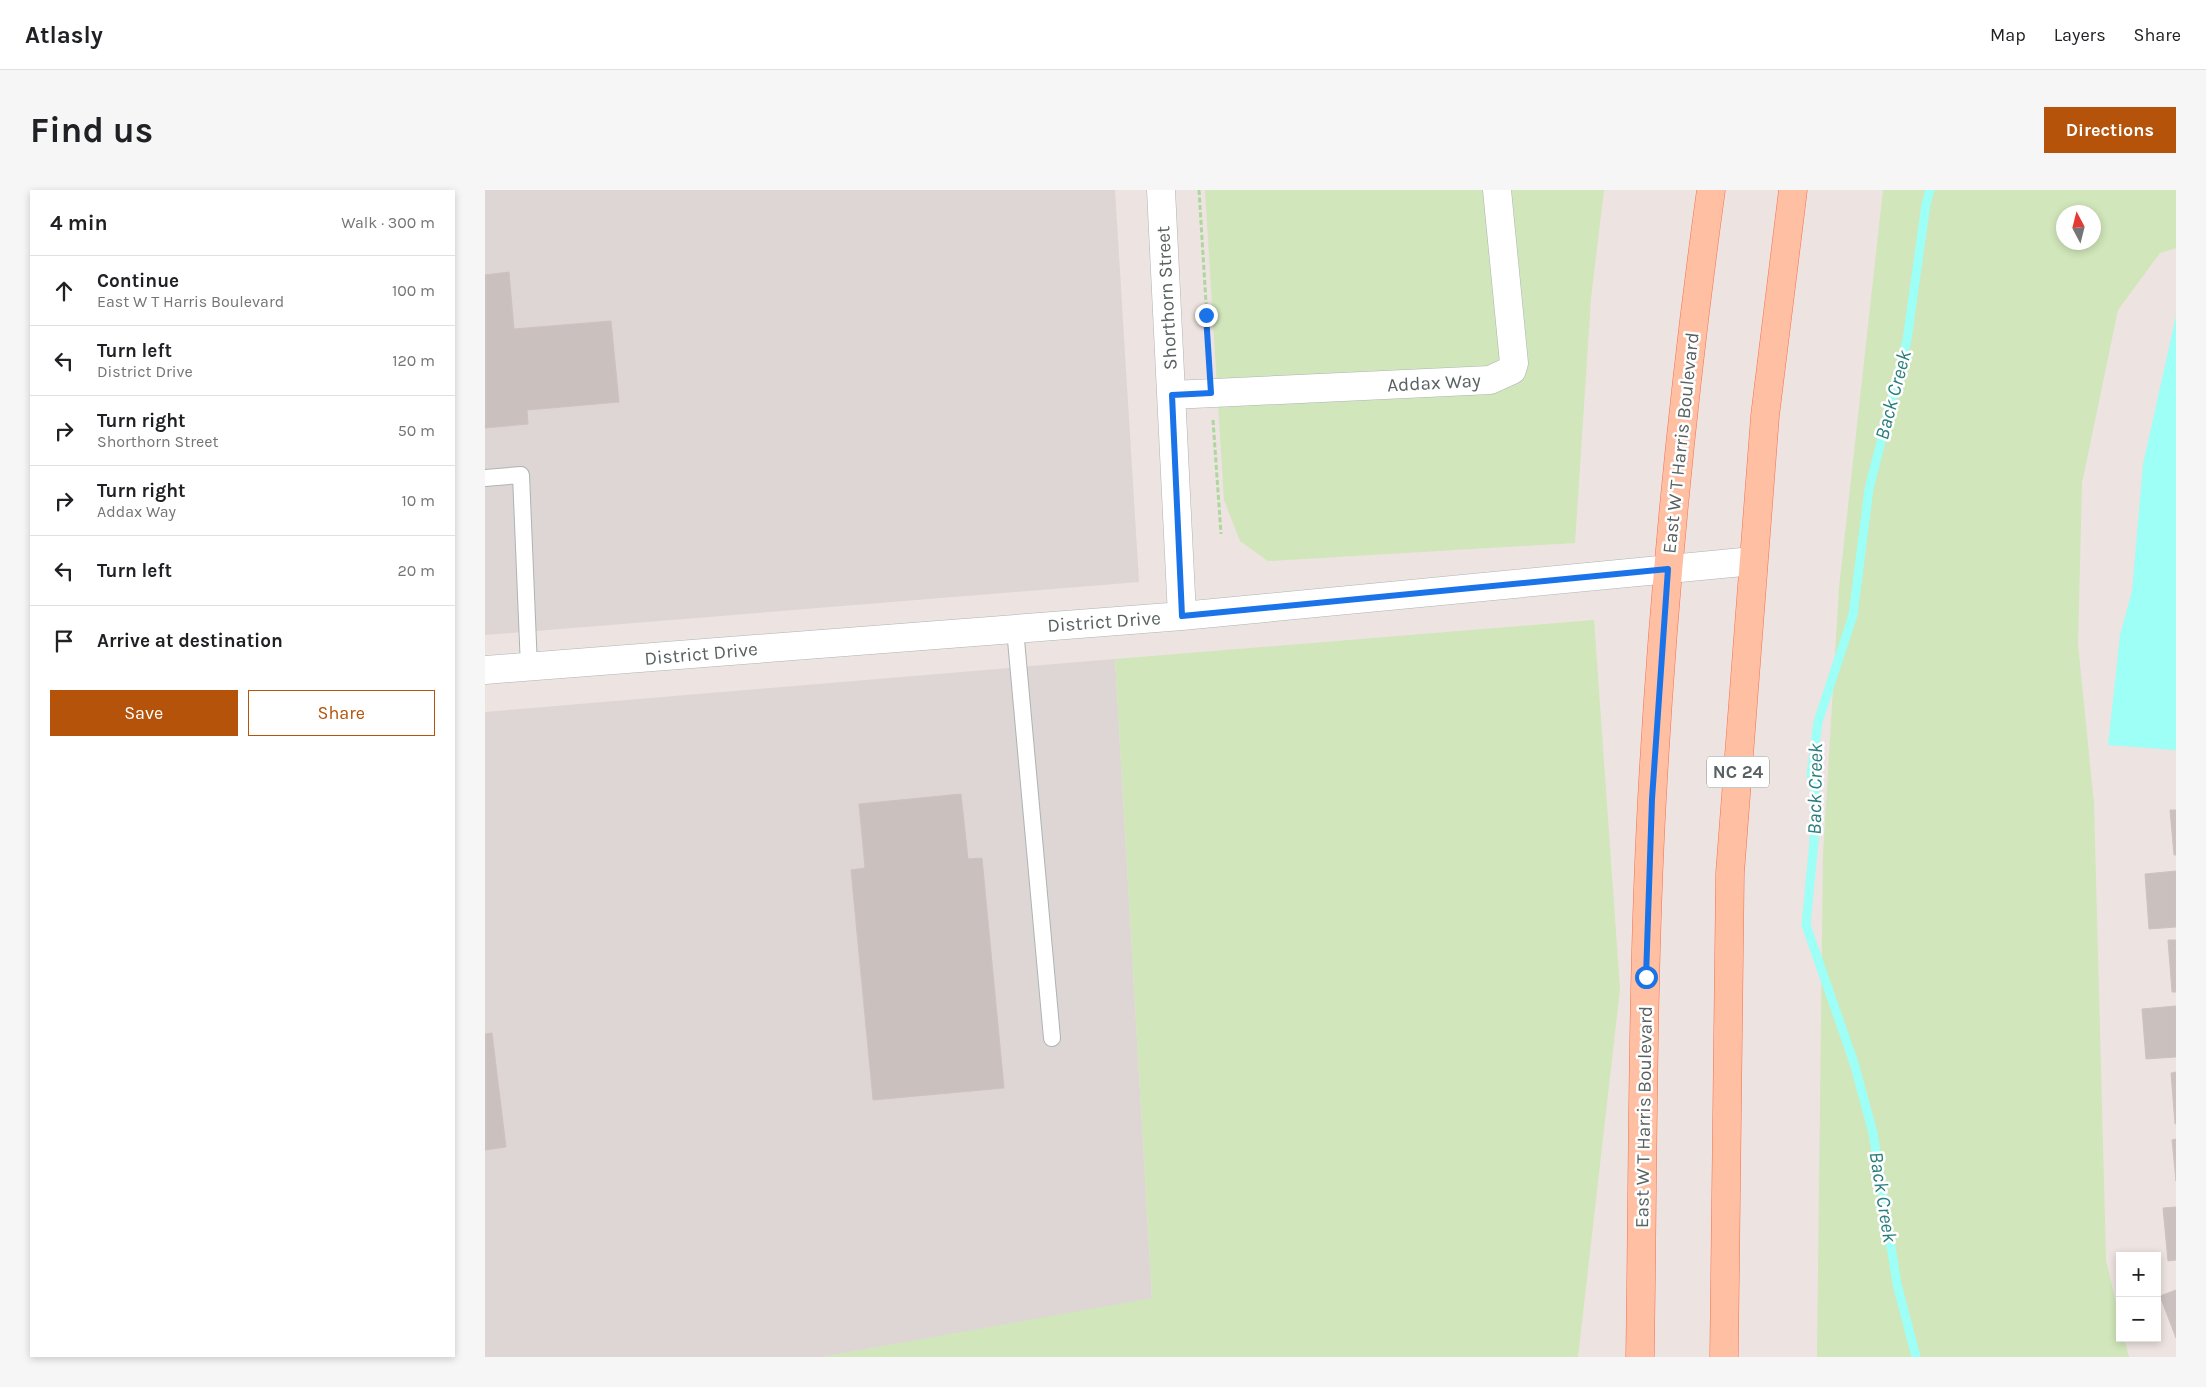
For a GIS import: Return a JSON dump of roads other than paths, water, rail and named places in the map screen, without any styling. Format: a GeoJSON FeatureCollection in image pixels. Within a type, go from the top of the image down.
{"type":"FeatureCollection","features":[{"type":"Feature","properties":{"kind":"main road","name":"East W T Harris Boulevard"},"geometry":{"type":"LineString","coordinates":[[1640,1357],[1646,986],[1652,809],[1668,569],[1682,418],[1711,190]]}},
{"type":"Feature","properties":{"kind":"main road","name":"NC 24"},"geometry":{"type":"LineString","coordinates":[[1724,1357],[1730,873],[1765,416],[1793,190]]}},
{"type":"Feature","properties":{"kind":"street","name":"Shorthorn Street"},"geometry":{"type":"LineString","coordinates":[[1161,190],[1182,616]]}},
{"type":"Feature","properties":{"kind":"street","name":"Addax Way"},"geometry":{"type":"LineString","coordinates":[[1172,395],[1490,380],[1511,370],[1514,363],[1497,190]]}},
{"type":"Feature","properties":{"kind":"street","name":"District Drive"},"geometry":{"type":"LineString","coordinates":[[485,670],[1182,616],[1753,561]]}},
{"type":"Feature","properties":{"kind":"lane"},"geometry":{"type":"LineString","coordinates":[[485,478],[521,475],[529,667]]}},
{"type":"Feature","properties":{"kind":"lane"},"geometry":{"type":"LineString","coordinates":[[1015,629],[1052,1038]]}},
{"type":"Feature","properties":{"kind":"water"},"geometry":{"type":"Polygon","coordinates":[[[2176,316],[2176,750],[2108,745],[2120,635],[2132,591],[2143,464],[2176,316]]]}},
{"type":"Feature","properties":{"kind":"waterway","name":"Back Creek"},"geometry":{"type":"LineString","coordinates":[[1916,1357],[1897,1284],[1873,1133],[1854,1063],[1806,925],[1814,841],[1815,785],[1811,775],[1818,722],[1853,615],[1869,489],[1907,340],[1926,204],[1930,190]]}}]}
